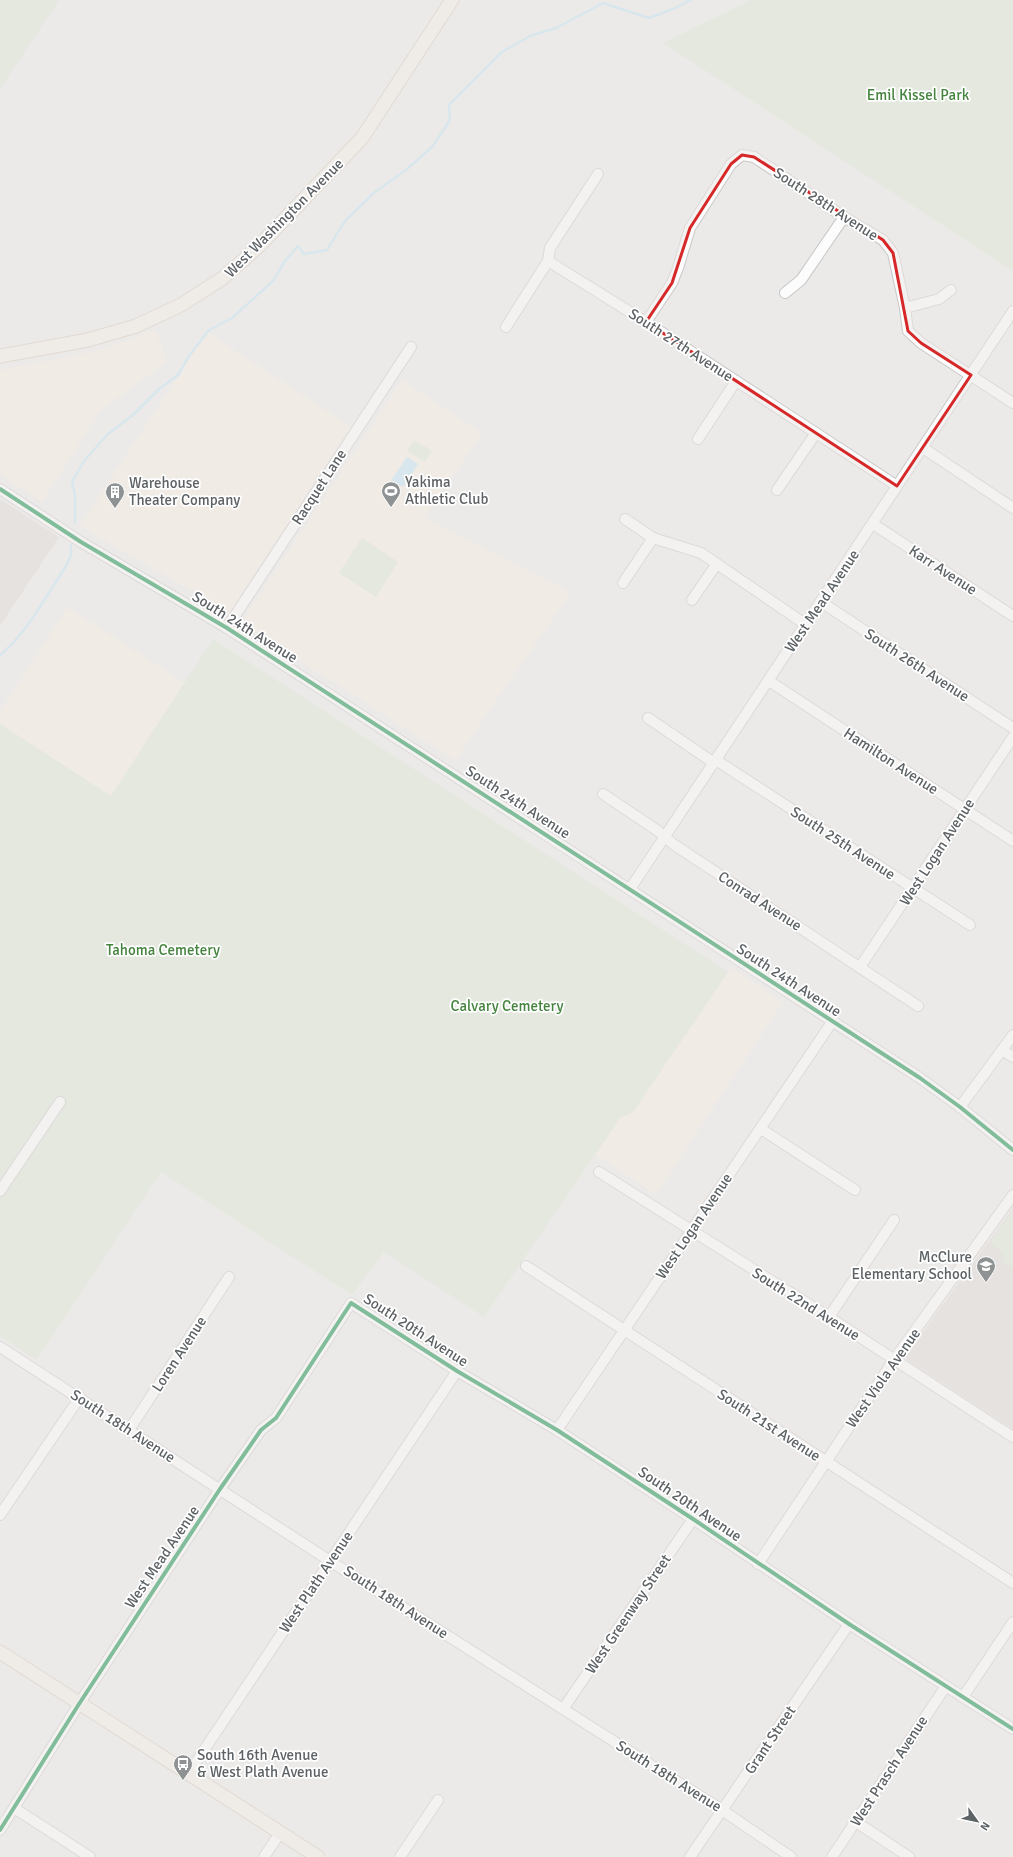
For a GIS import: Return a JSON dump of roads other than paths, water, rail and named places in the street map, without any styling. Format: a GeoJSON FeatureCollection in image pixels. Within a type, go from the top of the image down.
{"type":"FeatureCollection","features":[{"type":"Feature","properties":{"kind":"main road","name":"West Washington Avenue"},"geometry":{"type":"LineString","coordinates":[[0,356],[88,340],[136,326],[181,305],[223,278],[260,245],[362,138],[452,0]]}},
{"type":"Feature","properties":{"kind":"main road"},"geometry":{"type":"LineString","coordinates":[[0,1652],[78,1704],[318,1857]]}},
{"type":"Feature","properties":{"kind":"street","name":"South 28th Avenue"},"geometry":{"type":"LineString","coordinates":[[646,322],[672,283],[690,228],[731,164],[742,155],[754,157],[844,217],[882,240],[893,253],[905,308],[908,331],[921,343],[1013,403]]}},
{"type":"Feature","properties":{"kind":"street"},"geometry":{"type":"LineString","coordinates":[[506,326],[548,261],[550,248],[598,174]]}},
{"type":"Feature","properties":{"kind":"street"},"geometry":{"type":"LineString","coordinates":[[785,293],[801,280],[844,217]]}},
{"type":"Feature","properties":{"kind":"street","name":"South 27th Avenue"},"geometry":{"type":"LineString","coordinates":[[548,261],[646,322],[898,486]]}},
{"type":"Feature","properties":{"kind":"street"},"geometry":{"type":"LineString","coordinates":[[905,308],[939,299],[951,290]]}},
{"type":"Feature","properties":{"kind":"street","name":"West Mead Avenue"},"geometry":{"type":"LineString","coordinates":[[630,889],[1013,311]]}},
{"type":"Feature","properties":{"kind":"street","name":"Racquet Lane"},"geometry":{"type":"LineString","coordinates":[[227,628],[411,347]]}},
{"type":"Feature","properties":{"kind":"street"},"geometry":{"type":"LineString","coordinates":[[698,439],[736,381]]}},
{"type":"Feature","properties":{"kind":"street"},"geometry":{"type":"LineString","coordinates":[[777,490],[816,433]]}},
{"type":"Feature","properties":{"kind":"street"},"geometry":{"type":"LineString","coordinates":[[922,448],[1013,508]]}},
{"type":"Feature","properties":{"kind":"street","name":"South 24th Avenue"},"geometry":{"type":"LineString","coordinates":[[0,489],[81,542],[227,628],[920,1078],[960,1107],[1013,1150]]}},
{"type":"Feature","properties":{"kind":"street"},"geometry":{"type":"LineString","coordinates":[[624,519],[653,538],[701,553],[716,565],[806,624]]}},
{"type":"Feature","properties":{"kind":"street","name":"Karr Avenue"},"geometry":{"type":"LineString","coordinates":[[873,524],[1013,616]]}},
{"type":"Feature","properties":{"kind":"street"},"geometry":{"type":"LineString","coordinates":[[623,583],[653,538]]}},
{"type":"Feature","properties":{"kind":"street"},"geometry":{"type":"LineString","coordinates":[[692,600],[716,565]]}},
{"type":"Feature","properties":{"kind":"street","name":"South 26th Avenue"},"geometry":{"type":"LineString","coordinates":[[821,602],[1013,728]]}},
{"type":"Feature","properties":{"kind":"street","name":"Hamilton Avenue"},"geometry":{"type":"LineString","coordinates":[[769,681],[1013,841]]}},
{"type":"Feature","properties":{"kind":"street","name":"South 25th Avenue"},"geometry":{"type":"LineString","coordinates":[[648,718],[970,925]]}},
{"type":"Feature","properties":{"kind":"street","name":"West Logan Avenue"},"geometry":{"type":"LineString","coordinates":[[860,967],[1013,737]]}},
{"type":"Feature","properties":{"kind":"street","name":"Conrad Avenue"},"geometry":{"type":"LineString","coordinates":[[603,794],[658,831],[665,838],[918,1006]]}},
{"type":"Feature","properties":{"kind":"street","name":"West Logan Avenue"},"geometry":{"type":"LineString","coordinates":[[557,1430],[832,1022]]}},
{"type":"Feature","properties":{"kind":"street"},"geometry":{"type":"LineString","coordinates":[[960,1107],[1013,1034]]}},
{"type":"Feature","properties":{"kind":"street"},"geometry":{"type":"LineString","coordinates":[[1002,1050],[1013,1057]]}},
{"type":"Feature","properties":{"kind":"street"},"geometry":{"type":"LineString","coordinates":[[0,1191],[60,1102]]}},
{"type":"Feature","properties":{"kind":"street"},"geometry":{"type":"LineString","coordinates":[[761,1129],[855,1190]]}},
{"type":"Feature","properties":{"kind":"street","name":"South 22nd Avenue"},"geometry":{"type":"LineString","coordinates":[[599,1172],[691,1232],[829,1317],[1013,1437]]}},
{"type":"Feature","properties":{"kind":"street","name":"West Viola Avenue"},"geometry":{"type":"LineString","coordinates":[[758,1564],[893,1360],[1013,1196]]}},
{"type":"Feature","properties":{"kind":"street"},"geometry":{"type":"LineString","coordinates":[[829,1317],[894,1220]]}},
{"type":"Feature","properties":{"kind":"street","name":"South 21st Avenue"},"geometry":{"type":"LineString","coordinates":[[526,1266],[1013,1583]]}},
{"type":"Feature","properties":{"kind":"street","name":"Loren Avenue"},"geometry":{"type":"LineString","coordinates":[[128,1430],[229,1277]]}},
{"type":"Feature","properties":{"kind":"street","name":"West Mead Avenue"},"geometry":{"type":"LineString","coordinates":[[0,1830],[78,1704],[220,1490],[261,1430],[276,1418],[351,1303]]}},
{"type":"Feature","properties":{"kind":"street","name":"South 20th Avenue"},"geometry":{"type":"LineString","coordinates":[[351,1303],[457,1371],[557,1430],[693,1518],[758,1564],[849,1624],[1013,1729]]}},
{"type":"Feature","properties":{"kind":"street","name":"South 18th Avenue"},"geometry":{"type":"LineString","coordinates":[[0,1347],[80,1397],[128,1430],[330,1561],[722,1810],[791,1857]]}},
{"type":"Feature","properties":{"kind":"street","name":"West Plath Avenue"},"geometry":{"type":"LineString","coordinates":[[188,1774],[457,1371]]}},
{"type":"Feature","properties":{"kind":"street"},"geometry":{"type":"LineString","coordinates":[[0,1514],[80,1397]]}},
{"type":"Feature","properties":{"kind":"street","name":"West Greenway Street"},"geometry":{"type":"LineString","coordinates":[[563,1709],[693,1518]]}},
{"type":"Feature","properties":{"kind":"street"},"geometry":{"type":"LineString","coordinates":[[963,1697],[1013,1622]]}},
{"type":"Feature","properties":{"kind":"street","name":"Grant Street"},"geometry":{"type":"LineString","coordinates":[[690,1857],[849,1624]]}},
{"type":"Feature","properties":{"kind":"street","name":"West Prasch Avenue"},"geometry":{"type":"LineString","coordinates":[[832,1857],[946,1686]]}},
{"type":"Feature","properties":{"kind":"street"},"geometry":{"type":"LineString","coordinates":[[400,1857],[438,1800]]}},
{"type":"Feature","properties":{"kind":"street"},"geometry":{"type":"LineString","coordinates":[[14,1808],[90,1857]]}},
{"type":"Feature","properties":{"kind":"street"},"geometry":{"type":"LineString","coordinates":[[856,1822],[909,1857]]}},
{"type":"Feature","properties":{"kind":"street"},"geometry":{"type":"LineString","coordinates":[[264,1857],[280,1833]]}},
{"type":"Feature","properties":{"kind":"water"},"geometry":{"type":"Polygon","coordinates":[[[407,457],[418,464],[403,487],[391,480],[407,457]]]}},
{"type":"Feature","properties":{"kind":"waterway"},"geometry":{"type":"LineString","coordinates":[[75,522],[75,495],[72,482],[84,461],[108,434],[134,414],[159,389],[178,375],[189,356],[209,330],[232,318],[273,281],[285,261],[298,246],[304,254],[327,250],[345,221],[375,192],[406,170],[433,146],[450,120],[449,105],[502,52],[530,36],[556,28],[603,3],[649,18],[691,0]]}},
{"type":"Feature","properties":{"kind":"waterway"},"geometry":{"type":"LineString","coordinates":[[0,655],[28,625],[44,601],[66,566],[71,555],[71,545]]}},
{"type":"Feature","properties":{"kind":"place","name":"Yakima Athletic Club"},"geometry":{"type":"Point","coordinates":[391,508]}},
{"type":"Feature","properties":{"kind":"place","name":"Warehouse Theater Company"},"geometry":{"type":"Point","coordinates":[115,509]}},
{"type":"Feature","properties":{"kind":"place","name":"McClure Elementary School"},"geometry":{"type":"Point","coordinates":[986,1283]}},
{"type":"Feature","properties":{"kind":"place","name":"South 16th Avenue & West Plath Avenue"},"geometry":{"type":"Point","coordinates":[183,1781]}},
{"type":"Feature","properties":{"kind":"park label","name":"Emil Kissel Park"},"geometry":{"type":"Point","coordinates":[918,95]}},
{"type":"Feature","properties":{"kind":"park label","name":"Tahoma Cemetery"},"geometry":{"type":"Point","coordinates":[163,950]}},
{"type":"Feature","properties":{"kind":"park label","name":"Calvary Cemetery"},"geometry":{"type":"Point","coordinates":[507,1006]}}]}
